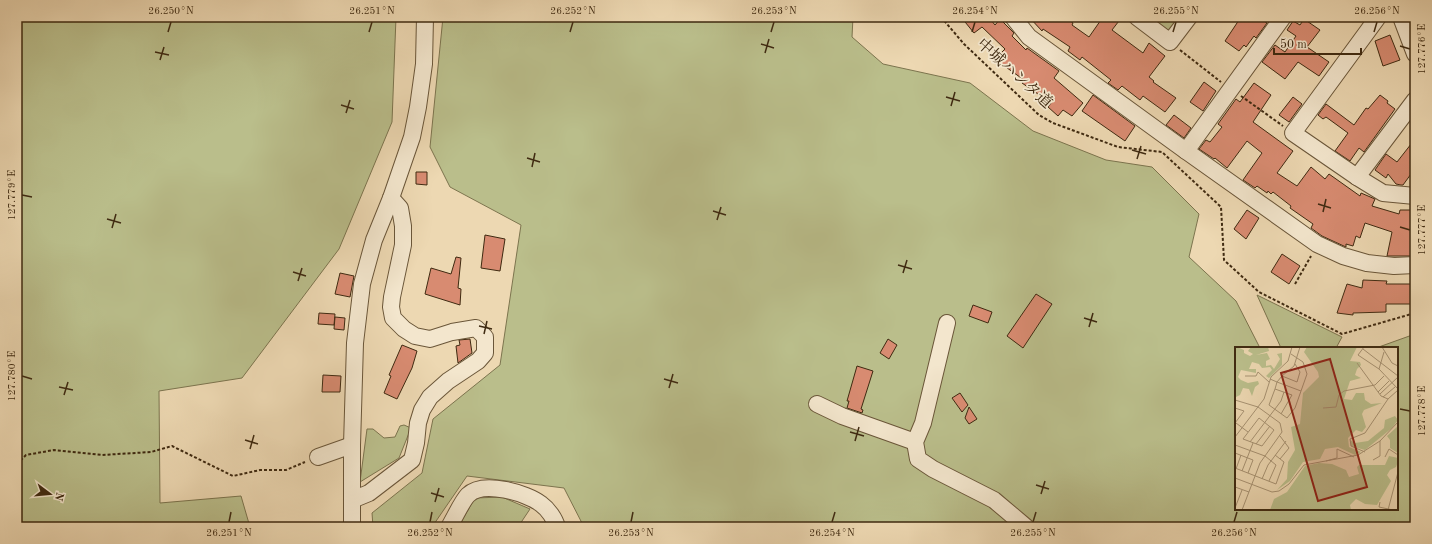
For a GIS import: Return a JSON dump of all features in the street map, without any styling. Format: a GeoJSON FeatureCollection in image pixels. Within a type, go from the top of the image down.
{"type":"FeatureCollection","features":[{"type":"Feature","properties":{"kind":"street"},"geometry":{"type":"LineString","coordinates":[[352,527],[352,445],[355,343],[362,284],[374,240],[391,198],[412,137],[424,64],[425,17]]}},
{"type":"Feature","properties":{"kind":"street"},"geometry":{"type":"LineString","coordinates":[[1013,17],[1029,37],[1186,151],[1318,244],[1342,256],[1367,263],[1394,266],[1415,265]]}},
{"type":"Feature","properties":{"kind":"street"},"geometry":{"type":"LineString","coordinates":[[1137,17],[1170,42],[1189,17]]}},
{"type":"Feature","properties":{"kind":"street"},"geometry":{"type":"LineString","coordinates":[[1186,151],[1230,88],[1283,17]]}},
{"type":"Feature","properties":{"kind":"street"},"geometry":{"type":"LineString","coordinates":[[1378,17],[1293,133],[1383,193],[1415,196]]}},
{"type":"Feature","properties":{"kind":"street"},"geometry":{"type":"LineString","coordinates":[[1400,17],[1415,54]]}},
{"type":"Feature","properties":{"kind":"street"},"geometry":{"type":"LineString","coordinates":[[1357,177],[1415,100]]}},
{"type":"Feature","properties":{"kind":"street"},"geometry":{"type":"LineString","coordinates":[[352,500],[369,494],[412,460],[416,443],[418,423],[422,410],[430,397],[448,381],[478,361],[485,353],[485,337],[476,328],[452,332],[430,339],[415,336],[404,329],[393,318],[391,307],[392,297],[403,244],[403,226],[400,208],[391,198]]}},
{"type":"Feature","properties":{"kind":"street"},"geometry":{"type":"LineString","coordinates":[[947,323],[923,423],[915,442],[918,459],[933,469],[994,500],[1026,527]]}},
{"type":"Feature","properties":{"kind":"street"},"geometry":{"type":"LineString","coordinates":[[817,404],[842,416],[915,442]]}},
{"type":"Feature","properties":{"kind":"street"},"geometry":{"type":"LineString","coordinates":[[318,457],[352,445]]}},
{"type":"Feature","properties":{"kind":"street"},"geometry":{"type":"LineString","coordinates":[[449,527],[468,495],[476,490],[489,487],[506,490],[533,499],[542,505],[549,513],[557,527]]}},
{"type":"Feature","properties":{"kind":"path","name":"中城ハンタ道"},"geometry":{"type":"LineString","coordinates":[[941,17],[964,44],[1039,115],[1053,123],[1118,147],[1162,152],[1221,207],[1224,260],[1259,292],[1342,334],[1415,313]]}},
{"type":"Feature","properties":{"kind":"path"},"geometry":{"type":"LineString","coordinates":[[1170,42],[1230,88],[1293,133]]}},
{"type":"Feature","properties":{"kind":"path"},"geometry":{"type":"LineString","coordinates":[[1295,284],[1318,244]]}},
{"type":"Feature","properties":{"kind":"path"},"geometry":{"type":"LineString","coordinates":[[17,464],[26,456],[54,450],[102,455],[151,452],[172,446],[233,476],[260,470],[286,470],[318,457]]}},
{"type":"Feature","properties":{"kind":"green space"},"geometry":{"type":"Polygon","coordinates":[[[17,17],[396,17],[392,122],[339,249],[242,378],[159,391],[160,503],[241,496],[250,527],[17,527],[17,17]]]}},
{"type":"Feature","properties":{"kind":"green space"},"geometry":{"type":"Polygon","coordinates":[[[443,17],[853,17],[852,37],[883,64],[970,83],[1033,131],[1106,160],[1152,167],[1199,214],[1189,257],[1236,301],[1259,347],[1235,347],[1235,510],[1398,510],[1398,347],[1379,347],[1415,334],[1415,527],[584,527],[564,488],[467,476],[432,527],[373,527],[372,513],[422,473],[433,419],[500,365],[521,225],[450,187],[430,147],[443,17]]]}},
{"type":"Feature","properties":{"kind":"green space"},"geometry":{"type":"Polygon","coordinates":[[[1137,17],[1189,17],[1170,42],[1137,17]]]}},
{"type":"Feature","properties":{"kind":"green space"},"geometry":{"type":"Polygon","coordinates":[[[1257,295],[1342,337],[1337,347],[1281,347],[1257,295]]]}},
{"type":"Feature","properties":{"kind":"green space"},"geometry":{"type":"Polygon","coordinates":[[[404,425],[411,428],[399,458],[360,482],[367,429],[373,429],[384,438],[395,437],[400,426],[404,425]]]}},
{"type":"Feature","properties":{"kind":"green space"},"geometry":{"type":"Polygon","coordinates":[[[502,497],[530,509],[520,524],[509,527],[458,527],[475,498],[502,497]]]}},
{"type":"Feature","properties":{"kind":"building"},"geometry":{"type":"Polygon","coordinates":[[[961,17],[995,17],[991,20],[995,25],[1000,19],[1014,33],[1012,36],[1026,50],[1027,48],[1059,71],[1054,78],[1083,103],[1072,116],[1063,110],[1058,116],[1048,107],[1051,103],[1022,83],[1024,80],[1003,65],[1002,66],[995,59],[1005,49],[982,27],[974,33],[961,17]]]}},
{"type":"Feature","properties":{"kind":"building"},"geometry":{"type":"Polygon","coordinates":[[[1029,17],[1065,17],[1073,23],[1072,25],[1089,37],[1103,17],[1122,17],[1112,30],[1143,53],[1149,43],[1165,56],[1149,77],[1154,81],[1153,82],[1176,98],[1165,112],[1143,96],[1140,100],[1122,86],[1118,90],[1108,83],[1111,80],[1082,57],[1080,60],[1068,51],[1070,47],[1043,29],[1042,31],[1029,17]]]}},
{"type":"Feature","properties":{"kind":"building"},"geometry":{"type":"Polygon","coordinates":[[[1241,17],[1257,17],[1267,23],[1256,38],[1254,36],[1246,47],[1244,45],[1239,51],[1225,41],[1241,17]]]}},
{"type":"Feature","properties":{"kind":"building"},"geometry":{"type":"Polygon","coordinates":[[[1304,19],[1320,30],[1307,47],[1329,62],[1319,76],[1298,62],[1285,79],[1262,62],[1275,45],[1285,52],[1296,36],[1287,30],[1293,21],[1300,25],[1304,19]]]}},
{"type":"Feature","properties":{"kind":"building"},"geometry":{"type":"Polygon","coordinates":[[[1390,35],[1400,60],[1383,66],[1375,41],[1390,35]]]}},
{"type":"Feature","properties":{"kind":"building"},"geometry":{"type":"Polygon","coordinates":[[[1204,82],[1216,91],[1203,111],[1190,102],[1204,82]]]}},
{"type":"Feature","properties":{"kind":"building"},"geometry":{"type":"Polygon","coordinates":[[[1254,83],[1271,95],[1253,122],[1293,151],[1277,173],[1297,186],[1311,167],[1325,179],[1329,174],[1360,196],[1361,193],[1375,199],[1372,206],[1399,214],[1400,210],[1415,210],[1415,243],[1413,256],[1387,256],[1392,232],[1365,223],[1360,238],[1356,236],[1353,246],[1346,244],[1346,247],[1322,236],[1311,228],[1313,224],[1290,208],[1291,206],[1273,192],[1271,194],[1268,191],[1267,193],[1257,186],[1255,188],[1243,180],[1262,153],[1247,141],[1227,168],[1215,158],[1214,159],[1199,149],[1206,140],[1210,142],[1222,127],[1218,124],[1236,99],[1240,102],[1254,83]]]}},
{"type":"Feature","properties":{"kind":"building"},"geometry":{"type":"Polygon","coordinates":[[[1093,95],[1135,126],[1125,141],[1082,111],[1093,95]]]}},
{"type":"Feature","properties":{"kind":"building"},"geometry":{"type":"Polygon","coordinates":[[[1380,95],[1395,109],[1364,152],[1359,148],[1350,161],[1335,151],[1348,133],[1326,117],[1323,119],[1318,115],[1326,104],[1354,125],[1366,108],[1368,109],[1380,95]]]}},
{"type":"Feature","properties":{"kind":"building"},"geometry":{"type":"Polygon","coordinates":[[[1293,97],[1302,104],[1289,122],[1279,115],[1293,97]]]}},
{"type":"Feature","properties":{"kind":"building"},"geometry":{"type":"Polygon","coordinates":[[[1174,115],[1191,128],[1184,138],[1166,125],[1174,115]]]}},
{"type":"Feature","properties":{"kind":"building"},"geometry":{"type":"Polygon","coordinates":[[[1415,139],[1415,177],[1411,174],[1403,185],[1401,185],[1396,184],[1388,174],[1386,178],[1375,170],[1386,154],[1397,162],[1415,139]]]}},
{"type":"Feature","properties":{"kind":"building"},"geometry":{"type":"Polygon","coordinates":[[[416,172],[427,172],[427,185],[416,184],[416,172]]]}},
{"type":"Feature","properties":{"kind":"building"},"geometry":{"type":"Polygon","coordinates":[[[1247,210],[1259,218],[1246,239],[1234,229],[1247,210]]]}},
{"type":"Feature","properties":{"kind":"building"},"geometry":{"type":"Polygon","coordinates":[[[485,235],[505,239],[500,271],[481,268],[485,235]]]}},
{"type":"Feature","properties":{"kind":"building"},"geometry":{"type":"Polygon","coordinates":[[[1282,254],[1300,266],[1289,284],[1271,272],[1282,254]]]}},
{"type":"Feature","properties":{"kind":"building"},"geometry":{"type":"Polygon","coordinates":[[[456,257],[461,258],[458,288],[461,289],[460,305],[425,294],[431,268],[451,274],[456,257]]]}},
{"type":"Feature","properties":{"kind":"building"},"geometry":{"type":"Polygon","coordinates":[[[340,273],[354,276],[350,297],[335,294],[340,273]]]}},
{"type":"Feature","properties":{"kind":"building"},"geometry":{"type":"Polygon","coordinates":[[[1363,280],[1387,281],[1386,284],[1415,284],[1415,304],[1386,304],[1386,312],[1353,313],[1353,315],[1337,313],[1347,284],[1362,288],[1363,280]]]}},
{"type":"Feature","properties":{"kind":"building"},"geometry":{"type":"Polygon","coordinates":[[[1036,294],[1052,304],[1023,348],[1007,336],[1036,294]]]}},
{"type":"Feature","properties":{"kind":"building"},"geometry":{"type":"Polygon","coordinates":[[[973,305],[992,312],[988,323],[969,316],[973,305]]]}},
{"type":"Feature","properties":{"kind":"building"},"geometry":{"type":"Polygon","coordinates":[[[319,313],[335,314],[334,325],[318,324],[319,313]]]}},
{"type":"Feature","properties":{"kind":"building"},"geometry":{"type":"Polygon","coordinates":[[[335,317],[345,318],[344,330],[334,329],[335,317]]]}},
{"type":"Feature","properties":{"kind":"building"},"geometry":{"type":"Polygon","coordinates":[[[470,339],[472,353],[458,363],[456,346],[460,345],[459,340],[470,339]]]}},
{"type":"Feature","properties":{"kind":"building"},"geometry":{"type":"Polygon","coordinates":[[[888,339],[897,345],[889,359],[880,353],[888,339]]]}},
{"type":"Feature","properties":{"kind":"building"},"geometry":{"type":"Polygon","coordinates":[[[402,345],[417,351],[412,368],[397,399],[384,393],[391,376],[389,375],[402,345]]]}},
{"type":"Feature","properties":{"kind":"building"},"geometry":{"type":"Polygon","coordinates":[[[857,366],[873,371],[861,409],[863,410],[862,413],[847,408],[849,401],[847,401],[857,366]]]}},
{"type":"Feature","properties":{"kind":"building"},"geometry":{"type":"Polygon","coordinates":[[[323,375],[341,376],[340,392],[322,392],[323,375]]]}},
{"type":"Feature","properties":{"kind":"building"},"geometry":{"type":"Polygon","coordinates":[[[960,393],[968,405],[962,412],[952,398],[960,393]]]}},
{"type":"Feature","properties":{"kind":"building"},"geometry":{"type":"Polygon","coordinates":[[[969,407],[977,419],[969,424],[965,418],[969,407]]]}}]}
